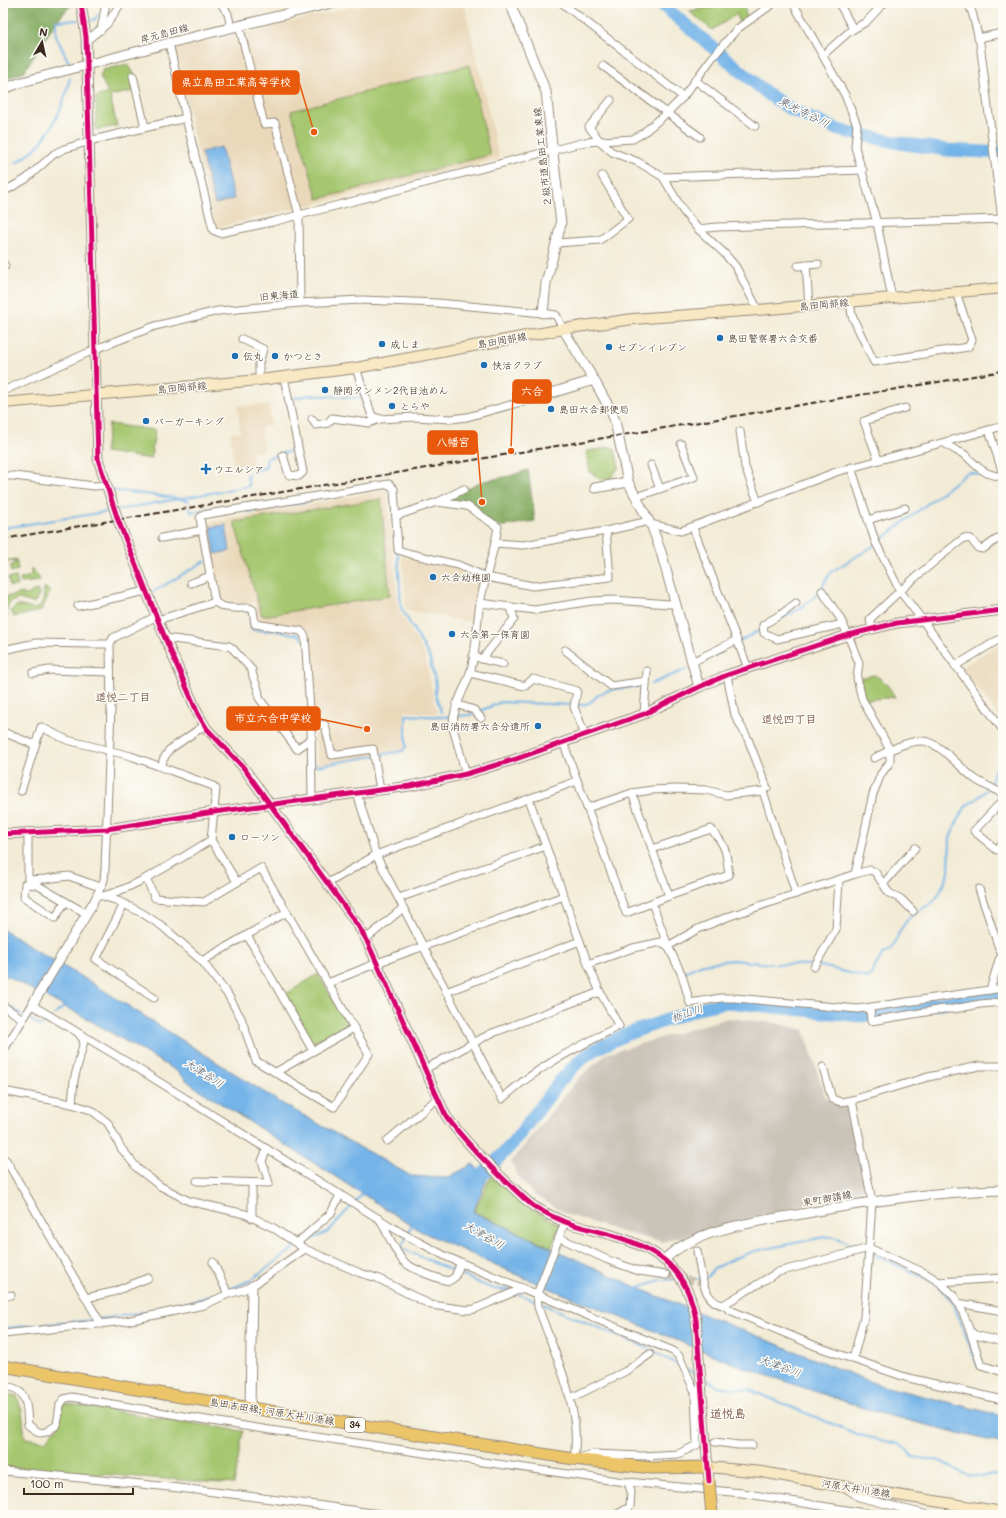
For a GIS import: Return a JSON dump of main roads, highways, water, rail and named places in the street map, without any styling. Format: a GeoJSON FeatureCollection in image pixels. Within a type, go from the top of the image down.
{"type":"FeatureCollection","features":[{"type":"Feature","properties":{"kind":"main road","name":"島田岡部線"},"geometry":{"type":"LineString","coordinates":[[3,403],[259,380],[356,368],[563,329],[633,320],[810,306],[1003,288]]}},
{"type":"Feature","properties":{"kind":"main road","name":"島田吉田線; 河原大井川港線"},"geometry":{"type":"LineString","coordinates":[[3,1366],[250,1408],[574,1459],[652,1468],[708,1467]]}},
{"type":"Feature","properties":{"kind":"main road","name":"河原大井川港線"},"geometry":{"type":"LineString","coordinates":[[708,1467],[762,1472],[843,1487],[1003,1512]]}},
{"type":"Feature","properties":{"kind":"main road"},"geometry":{"type":"LineString","coordinates":[[709,1482],[712,1515]]}},
{"type":"Feature","properties":{"kind":"water"},"geometry":{"type":"Polygon","coordinates":[[[221,147],[234,199],[215,204],[201,152],[221,147]]]}},
{"type":"Feature","properties":{"kind":"water"},"geometry":{"type":"Polygon","coordinates":[[[226,525],[230,551],[215,554],[211,527],[226,525]]]}},
{"type":"Feature","properties":{"kind":"water","name":"大津谷川"},"geometry":{"type":"Polygon","coordinates":[[[3,929],[22,942],[92,983],[278,1101],[411,1176],[447,1178],[473,1164],[487,1179],[473,1212],[645,1291],[879,1385],[1003,1416],[1003,1444],[879,1413],[745,1368],[534,1282],[420,1231],[192,1085],[175,1070],[84,1017],[3,974],[3,929]]]}},
{"type":"Feature","properties":{"kind":"waterway","name":"東光寺谷川"},"geometry":{"type":"LineString","coordinates":[[660,3],[768,94],[792,110],[809,118],[839,130],[899,143],[947,150],[1003,153]]}},
{"type":"Feature","properties":{"kind":"waterway"},"geometry":{"type":"LineString","coordinates":[[91,20],[94,20],[98,15]]}},
{"type":"Feature","properties":{"kind":"waterway"},"geometry":{"type":"LineString","coordinates":[[70,65],[56,36],[56,21],[78,20]]}},
{"type":"Feature","properties":{"kind":"waterway"},"geometry":{"type":"LineString","coordinates":[[15,163],[36,148],[52,127],[63,103],[70,78]]}},
{"type":"Feature","properties":{"kind":"waterway"},"geometry":{"type":"LineString","coordinates":[[3,168],[7,167]]}},
{"type":"Feature","properties":{"kind":"waterway"},"geometry":{"type":"LineString","coordinates":[[291,400],[308,395],[362,398]]}},
{"type":"Feature","properties":{"kind":"waterway"},"geometry":{"type":"LineString","coordinates":[[117,510],[249,486],[247,475],[266,467],[266,459],[297,450]]}},
{"type":"Feature","properties":{"kind":"waterway"},"geometry":{"type":"LineString","coordinates":[[780,619],[799,609],[818,594],[831,572],[872,547],[968,472],[986,476]]}},
{"type":"Feature","properties":{"kind":"waterway"},"geometry":{"type":"LineString","coordinates":[[111,490],[176,498]]}},
{"type":"Feature","properties":{"kind":"waterway"},"geometry":{"type":"LineString","coordinates":[[181,499],[189,501]]}},
{"type":"Feature","properties":{"kind":"waterway"},"geometry":{"type":"LineString","coordinates":[[247,511],[250,512],[310,501]]}},
{"type":"Feature","properties":{"kind":"waterway"},"geometry":{"type":"LineString","coordinates":[[190,508],[191,512],[230,506],[235,507]]}},
{"type":"Feature","properties":{"kind":"waterway"},"geometry":{"type":"LineString","coordinates":[[3,528],[112,511]]}},
{"type":"Feature","properties":{"kind":"waterway"},"geometry":{"type":"LineString","coordinates":[[396,551],[398,554],[401,608],[429,656],[436,684],[435,693],[441,712]]}},
{"type":"Feature","properties":{"kind":"waterway"},"geometry":{"type":"LineString","coordinates":[[153,592],[205,562]]}},
{"type":"Feature","properties":{"kind":"waterway"},"geometry":{"type":"LineString","coordinates":[[245,611],[250,613],[252,630],[276,631],[299,635],[302,639]]}},
{"type":"Feature","properties":{"kind":"waterway"},"geometry":{"type":"LineString","coordinates":[[740,641],[762,629]]}},
{"type":"Feature","properties":{"kind":"waterway"},"geometry":{"type":"LineString","coordinates":[[705,661],[722,651]]}},
{"type":"Feature","properties":{"kind":"waterway"},"geometry":{"type":"LineString","coordinates":[[651,684],[687,669]]}},
{"type":"Feature","properties":{"kind":"waterway"},"geometry":{"type":"LineString","coordinates":[[576,705],[587,704],[604,692],[639,686]]}},
{"type":"Feature","properties":{"kind":"waterway"},"geometry":{"type":"LineString","coordinates":[[478,712],[501,702],[572,705]]}},
{"type":"Feature","properties":{"kind":"waterway"},"geometry":{"type":"LineString","coordinates":[[313,763],[317,766],[403,751],[406,747],[406,715],[442,717],[470,715],[474,713]]}},
{"type":"Feature","properties":{"kind":"waterway"},"geometry":{"type":"LineString","coordinates":[[991,783],[995,769],[1003,763]]}},
{"type":"Feature","properties":{"kind":"waterway"},"geometry":{"type":"LineString","coordinates":[[817,965],[869,978],[883,953],[890,950],[896,941],[899,932],[908,919],[932,903],[938,896],[949,873],[950,838],[956,824],[966,806],[978,798],[987,789]]}},
{"type":"Feature","properties":{"kind":"waterway"},"geometry":{"type":"LineString","coordinates":[[684,972],[703,964],[732,960],[772,964],[813,965]]}},
{"type":"Feature","properties":{"kind":"waterway","name":"栃山川"},"geometry":{"type":"LineString","coordinates":[[471,1187],[513,1143],[561,1080],[578,1062],[594,1050],[627,1034],[703,1007],[728,1002],[861,1016],[1003,993]]}},
{"type":"Feature","properties":{"kind":"waterway"},"geometry":{"type":"LineString","coordinates":[[3,1002],[23,1015]]}},
{"type":"Feature","properties":{"kind":"waterway"},"geometry":{"type":"LineString","coordinates":[[54,1015],[66,1005]]}},
{"type":"Feature","properties":{"kind":"waterway"},"geometry":{"type":"LineString","coordinates":[[27,1017],[40,1026],[51,1018]]}},
{"type":"Feature","properties":{"kind":"waterway"},"geometry":{"type":"LineString","coordinates":[[301,1244],[328,1232],[364,1192]]}},
{"type":"Feature","properties":{"kind":"waterway"},"geometry":{"type":"LineString","coordinates":[[408,1234],[413,1223]]}},
{"type":"Feature","properties":{"kind":"waterway"},"geometry":{"type":"LineString","coordinates":[[704,1278],[706,1278],[714,1269],[735,1258],[755,1251],[825,1237],[835,1237],[859,1248]]}},
{"type":"Feature","properties":{"kind":"waterway"},"geometry":{"type":"LineString","coordinates":[[406,1238],[401,1248],[493,1289],[510,1290]]}},
{"type":"Feature","properties":{"kind":"waterway"},"geometry":{"type":"LineString","coordinates":[[228,1290],[251,1280],[297,1246]]}},
{"type":"Feature","properties":{"kind":"waterway"},"geometry":{"type":"LineString","coordinates":[[871,1253],[932,1281]]}},
{"type":"Feature","properties":{"kind":"waterway"},"geometry":{"type":"LineString","coordinates":[[636,1288],[660,1280],[678,1279]]}},
{"type":"Feature","properties":{"kind":"waterway"},"geometry":{"type":"LineString","coordinates":[[684,1279],[700,1279]]}},
{"type":"Feature","properties":{"kind":"waterway"},"geometry":{"type":"LineString","coordinates":[[936,1284],[953,1302],[978,1367],[981,1368]]}},
{"type":"Feature","properties":{"kind":"waterway"},"geometry":{"type":"LineString","coordinates":[[100,1319],[178,1305],[224,1291]]}},
{"type":"Feature","properties":{"kind":"waterway"},"geometry":{"type":"LineString","coordinates":[[516,1293],[536,1301]]}},
{"type":"Feature","properties":{"kind":"waterway"},"geometry":{"type":"LineString","coordinates":[[540,1303],[652,1350],[680,1366]]}},
{"type":"Feature","properties":{"kind":"waterway"},"geometry":{"type":"LineString","coordinates":[[3,1328],[95,1320]]}},
{"type":"Feature","properties":{"kind":"waterway"},"geometry":{"type":"LineString","coordinates":[[688,1370],[698,1375]]}},
{"type":"Feature","properties":{"kind":"waterway"},"geometry":{"type":"LineString","coordinates":[[704,1378],[717,1386],[750,1390],[859,1435],[898,1444],[906,1449],[913,1457],[940,1461],[966,1475],[981,1477],[992,1474],[1003,1476]]}},
{"type":"Feature","properties":{"kind":"tunnel"},"geometry":{"type":"LineString","coordinates":[[666,1275],[699,1282]]}},
{"type":"Feature","properties":{"kind":"railway"},"geometry":{"type":"LineString","coordinates":[[3,539],[1003,371]]}},
{"type":"Feature","properties":{"kind":"place","name":"県立島田工業高等学校"},"geometry":{"type":"Point","coordinates":[314,132]}},
{"type":"Feature","properties":{"kind":"place","name":"島田警察署六合交番"},"geometry":{"type":"Point","coordinates":[720,338]}},
{"type":"Feature","properties":{"kind":"place","name":"成しま"},"geometry":{"type":"Point","coordinates":[382,344]}},
{"type":"Feature","properties":{"kind":"place","name":"セブンイレブン"},"geometry":{"type":"Point","coordinates":[609,347]}},
{"type":"Feature","properties":{"kind":"place","name":"伝丸"},"geometry":{"type":"Point","coordinates":[235,356]}},
{"type":"Feature","properties":{"kind":"place","name":"かつとき"},"geometry":{"type":"Point","coordinates":[275,356]}},
{"type":"Feature","properties":{"kind":"place","name":"快活クラブ"},"geometry":{"type":"Point","coordinates":[484,365]}},
{"type":"Feature","properties":{"kind":"place","name":"静岡タンメン2代目池めん"},"geometry":{"type":"Point","coordinates":[325,390]}},
{"type":"Feature","properties":{"kind":"place","name":"とらや"},"geometry":{"type":"Point","coordinates":[392,406]}},
{"type":"Feature","properties":{"kind":"place","name":"島田六合郵便局"},"geometry":{"type":"Point","coordinates":[551,409]}},
{"type":"Feature","properties":{"kind":"place","name":"バーガーキング"},"geometry":{"type":"Point","coordinates":[146,421]}},
{"type":"Feature","properties":{"kind":"place","name":"六合"},"geometry":{"type":"Point","coordinates":[511,451]}},
{"type":"Feature","properties":{"kind":"place","name":"ウエルシア"},"geometry":{"type":"Point","coordinates":[206,469]}},
{"type":"Feature","properties":{"kind":"place","name":"八幡宮"},"geometry":{"type":"Point","coordinates":[482,502]}},
{"type":"Feature","properties":{"kind":"place","name":"六合幼稚園"},"geometry":{"type":"Point","coordinates":[433,577]}},
{"type":"Feature","properties":{"kind":"place","name":"六合第一保育園"},"geometry":{"type":"Point","coordinates":[452,634]}},
{"type":"Feature","properties":{"kind":"place","name":"島田消防署六合分遣所"},"geometry":{"type":"Point","coordinates":[538,726]}},
{"type":"Feature","properties":{"kind":"place","name":"市立六合中学校"},"geometry":{"type":"Point","coordinates":[367,729]}},
{"type":"Feature","properties":{"kind":"place","name":"ローソン"},"geometry":{"type":"Point","coordinates":[232,837]}},
{"type":"Feature","properties":{"kind":"district","name":"道悦二丁目"},"geometry":{"type":"Point","coordinates":[123,697]}},
{"type":"Feature","properties":{"kind":"district","name":"道悦四丁目"},"geometry":{"type":"Point","coordinates":[789,719]}},
{"type":"Feature","properties":{"kind":"district","name":"道悦島"},"geometry":{"type":"Point","coordinates":[728,1414]}}]}
